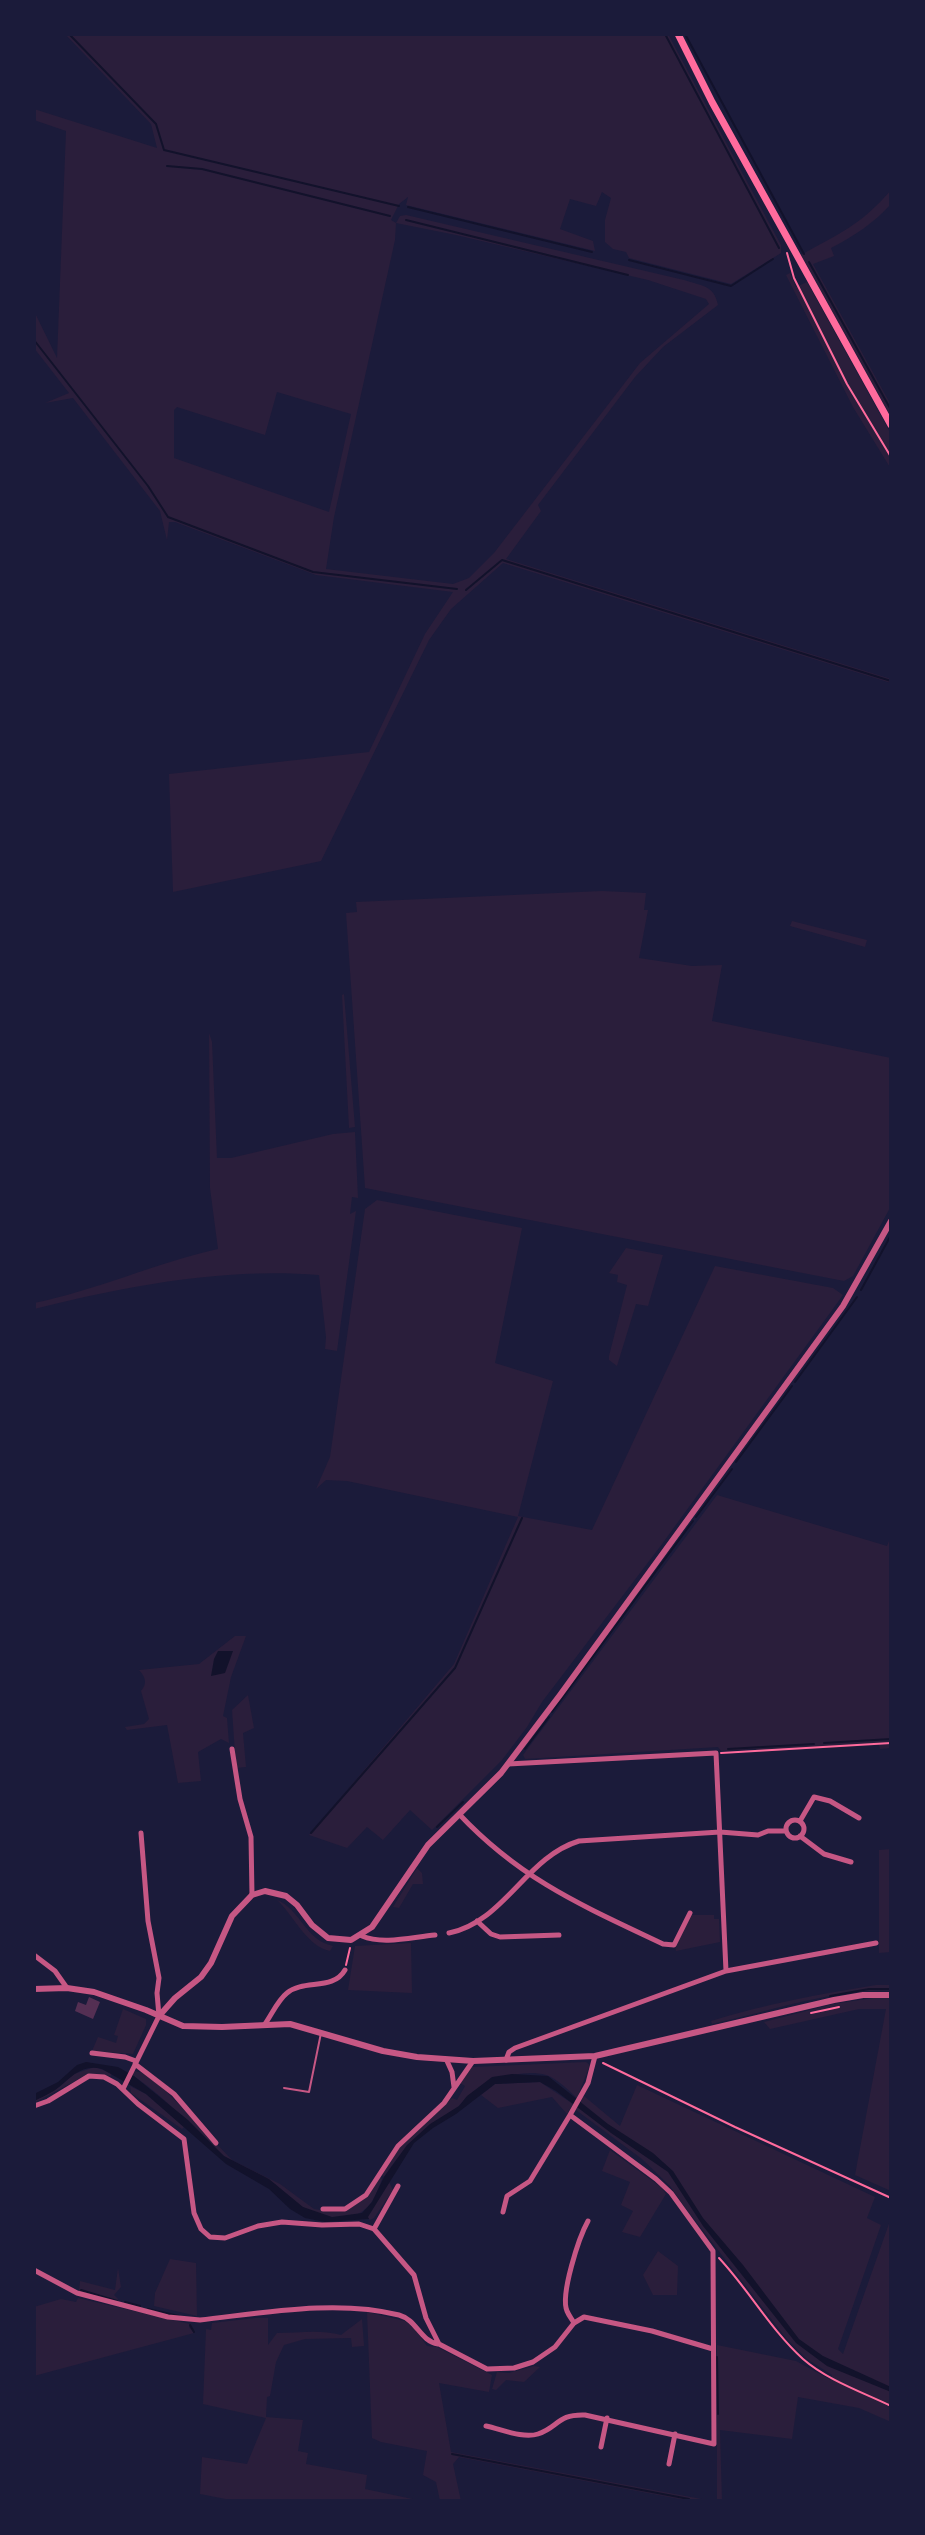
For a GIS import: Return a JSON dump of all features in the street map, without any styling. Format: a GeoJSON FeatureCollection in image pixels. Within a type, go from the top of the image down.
{"type":"FeatureCollection","features":[{"type":"Feature","properties":{"kind":"main road"},"geometry":{"type":"LineString","coordinates":[[678,34],[706,92],[891,425]]}},
{"type":"Feature","properties":{"kind":"street"},"geometry":{"type":"LineString","coordinates":[[124,2086],[159,2016],[206,1970],[232,1916],[252,1895],[265,1891],[279,1893],[292,1901],[321,1934],[334,1939],[351,1940],[362,1936],[380,1918],[428,1845],[508,1764],[527,1739],[843,1306],[891,1221]]}},
{"type":"Feature","properties":{"kind":"street"},"geometry":{"type":"LineString","coordinates":[[232,1749],[240,1799],[251,1837],[252,1895]]}},
{"type":"Feature","properties":{"kind":"street"},"geometry":{"type":"LineString","coordinates":[[508,1764],[716,1753],[726,1971]]}},
{"type":"Feature","properties":{"kind":"street"},"geometry":{"type":"LineString","coordinates":[[800,1821],[814,1797],[830,1801],[859,1818]]}},
{"type":"Feature","properties":{"kind":"street"},"geometry":{"type":"LineString","coordinates":[[459,1814],[483,1840],[528,1874],[566,1897],[663,1944],[674,1945],[690,1913]]}},
{"type":"Feature","properties":{"kind":"street"},"geometry":{"type":"LineString","coordinates":[[786,1831],[790,1822],[800,1821]]}},
{"type":"Feature","properties":{"kind":"street"},"geometry":{"type":"LineString","coordinates":[[800,1821],[803,1827],[800,1836]]}},
{"type":"Feature","properties":{"kind":"street"},"geometry":{"type":"LineString","coordinates":[[449,1933],[461,1931],[477,1921],[549,1854],[579,1841],[720,1832],[758,1835],[786,1831]]}},
{"type":"Feature","properties":{"kind":"street"},"geometry":{"type":"LineString","coordinates":[[786,1831],[792,1837],[800,1836],[824,1854],[851,1862]]}},
{"type":"Feature","properties":{"kind":"street"},"geometry":{"type":"LineString","coordinates":[[141,1833],[148,1921],[159,1978],[159,2016]]}},
{"type":"Feature","properties":{"kind":"street"},"geometry":{"type":"LineString","coordinates":[[477,1921],[491,1934],[500,1937],[559,1935]]}},
{"type":"Feature","properties":{"kind":"street"},"geometry":{"type":"LineString","coordinates":[[362,1936],[370,1940],[392,1940],[435,1935]]}},
{"type":"Feature","properties":{"kind":"street"},"geometry":{"type":"LineString","coordinates":[[506,2061],[509,2052],[515,2048],[726,1971],[876,1943]]}},
{"type":"Feature","properties":{"kind":"street"},"geometry":{"type":"LineString","coordinates":[[34,1955],[55,1971],[67,1988]]}},
{"type":"Feature","properties":{"kind":"street"},"geometry":{"type":"LineString","coordinates":[[265,2024],[291,1990],[333,1981],[345,1970]]}},
{"type":"Feature","properties":{"kind":"street"},"geometry":{"type":"LineString","coordinates":[[34,1989],[67,1988],[94,1992],[174,2023],[194,2027],[290,2024],[383,2051],[447,2061],[595,2056],[850,1997],[891,1995]]}},
{"type":"Feature","properties":{"kind":"street"},"geometry":{"type":"LineString","coordinates":[[92,2053],[125,2057],[174,2094],[216,2143]]}},
{"type":"Feature","properties":{"kind":"street"},"geometry":{"type":"LineString","coordinates":[[503,2212],[507,2196],[530,2181],[582,2095],[595,2056]]}},
{"type":"Feature","properties":{"kind":"street"},"geometry":{"type":"LineString","coordinates":[[447,2061],[454,2088]]}},
{"type":"Feature","properties":{"kind":"street"},"geometry":{"type":"LineString","coordinates":[[323,2209],[345,2209],[366,2195],[398,2146],[444,2103],[473,2061]]}},
{"type":"Feature","properties":{"kind":"street"},"geometry":{"type":"LineString","coordinates":[[34,2106],[92,2076],[108,2078],[124,2086],[138,2104],[184,2139],[194,2213],[201,2229],[210,2237],[225,2238],[253,2227],[282,2222],[359,2224],[374,2229],[414,2275],[428,2322],[439,2344]]}},
{"type":"Feature","properties":{"kind":"street"},"geometry":{"type":"LineString","coordinates":[[486,2426],[531,2435],[542,2432],[567,2416],[607,2418],[714,2444],[713,2251],[671,2193],[570,2115]]}},
{"type":"Feature","properties":{"kind":"street"},"geometry":{"type":"LineString","coordinates":[[374,2229],[398,2186]]}},
{"type":"Feature","properties":{"kind":"street"},"geometry":{"type":"LineString","coordinates":[[574,2323],[567,2311],[566,2300],[576,2246],[588,2221]]}},
{"type":"Feature","properties":{"kind":"street"},"geometry":{"type":"LineString","coordinates":[[34,2270],[77,2293],[177,2319],[195,2321],[355,2307],[404,2317],[427,2340],[487,2369],[514,2368],[533,2362],[550,2351],[574,2323],[584,2317],[595,2317],[713,2349]]}},
{"type":"Feature","properties":{"kind":"street"},"geometry":{"type":"LineString","coordinates":[[601,2447],[607,2418]]}},
{"type":"Feature","properties":{"kind":"street"},"geometry":{"type":"LineString","coordinates":[[669,2464],[675,2434]]}},
{"type":"Feature","properties":{"kind":"lane"},"geometry":{"type":"LineString","coordinates":[[284,2088],[309,2092],[321,2032]]}},
{"type":"Feature","properties":{"kind":"path"},"geometry":{"type":"LineString","coordinates":[[787,253],[794,278],[847,384],[891,457]]}},
{"type":"Feature","properties":{"kind":"path"},"geometry":{"type":"LineString","coordinates":[[716,1753],[891,1743]]}},
{"type":"Feature","properties":{"kind":"path"},"geometry":{"type":"LineString","coordinates":[[345,1970],[351,1940]]}},
{"type":"Feature","properties":{"kind":"path"},"geometry":{"type":"LineString","coordinates":[[804,2015],[849,2005]]}},
{"type":"Feature","properties":{"kind":"path"},"geometry":{"type":"LineString","coordinates":[[595,2056],[606,2065],[696,2109],[891,2198]]}},
{"type":"Feature","properties":{"kind":"path"},"geometry":{"type":"LineString","coordinates":[[726,2265],[769,2322],[803,2359],[820,2371],[891,2406]]}},
{"type":"Feature","properties":{"kind":"shaded area"},"geometry":{"type":"Polygon","coordinates":[[[65,34],[668,34],[781,245],[781,253],[731,284],[629,258],[626,252],[613,249],[605,242],[605,220],[611,198],[602,192],[596,206],[570,199],[560,229],[593,241],[595,251],[406,205],[408,197],[399,204],[391,220],[396,223],[400,216],[406,215],[684,280],[706,287],[716,298],[718,305],[663,347],[635,377],[538,505],[541,511],[506,559],[891,679],[891,683],[503,563],[451,609],[429,640],[321,861],[173,892],[169,774],[369,752],[425,634],[453,592],[316,575],[175,522],[169,522],[167,540],[160,511],[73,398],[45,403],[69,393],[34,348],[34,311],[57,358],[66,131],[34,120],[34,109],[157,148],[151,124],[65,34]],[[396,223],[395,240],[334,517],[326,569],[453,584],[469,578],[494,553],[640,363],[709,304],[706,299],[648,280],[396,223]],[[277,392],[265,435],[177,407],[174,410],[174,458],[329,512],[351,414],[277,392]]]}},
{"type":"Feature","properties":{"kind":"shaded area"},"geometry":{"type":"Polygon","coordinates":[[[891,190],[891,204],[884,211],[863,229],[831,248],[834,256],[813,264],[891,405],[891,417],[801,255],[860,220],[891,190]]]}},
{"type":"Feature","properties":{"kind":"shaded area"},"geometry":{"type":"Polygon","coordinates":[[[790,273],[796,287],[807,282],[891,434],[891,469],[853,407],[786,275],[790,273]]]}},
{"type":"Feature","properties":{"kind":"shaded area"},"geometry":{"type":"Polygon","coordinates":[[[602,891],[646,893],[644,910],[648,910],[639,958],[692,966],[722,965],[712,1021],[891,1058],[891,1206],[853,1276],[844,1281],[365,1188],[346,913],[357,912],[356,902],[602,891]]]}},
{"type":"Feature","properties":{"kind":"shaded area"},"geometry":{"type":"Polygon","coordinates":[[[792,921],[867,940],[865,947],[790,926],[792,921]]]}},
{"type":"Feature","properties":{"kind":"shaded area"},"geometry":{"type":"Polygon","coordinates":[[[342,995],[355,1127],[349,1128],[342,995]]]}},
{"type":"Feature","properties":{"kind":"shaded area"},"geometry":{"type":"Polygon","coordinates":[[[209,1033],[212,1042],[217,1158],[231,1158],[333,1134],[355,1132],[358,1198],[352,1197],[350,1214],[356,1211],[337,1351],[325,1349],[319,1275],[247,1274],[175,1280],[34,1309],[34,1303],[218,1249],[210,1188],[209,1033]]]}},
{"type":"Feature","properties":{"kind":"shaded area"},"geometry":{"type":"Polygon","coordinates":[[[377,1200],[522,1228],[495,1363],[553,1381],[518,1516],[592,1530],[715,1266],[833,1288],[843,1295],[502,1760],[432,1830],[410,1810],[383,1840],[367,1827],[347,1848],[309,1835],[454,1664],[518,1517],[347,1481],[326,1480],[316,1489],[330,1457],[365,1209],[377,1200]]]}},
{"type":"Feature","properties":{"kind":"shaded area"},"geometry":{"type":"Polygon","coordinates":[[[626,1248],[663,1255],[648,1306],[636,1304],[617,1366],[609,1360],[609,1356],[627,1285],[617,1282],[618,1275],[609,1273],[626,1248]]]}},
{"type":"Feature","properties":{"kind":"shaded area"},"geometry":{"type":"Polygon","coordinates":[[[717,1495],[887,1546],[891,1536],[891,1748],[880,1749],[879,1745],[757,1752],[756,1749],[721,1751],[718,1747],[525,1759],[523,1755],[717,1495]]]}},
{"type":"Feature","properties":{"kind":"shaded area"},"geometry":{"type":"Polygon","coordinates":[[[235,1636],[246,1636],[231,1677],[223,1716],[227,1718],[229,1743],[221,1739],[198,1752],[201,1781],[178,1783],[167,1725],[127,1730],[125,1727],[144,1724],[149,1719],[141,1691],[145,1680],[139,1670],[199,1664],[235,1636]]]}},
{"type":"Feature","properties":{"kind":"shaded area"},"geometry":{"type":"Polygon","coordinates":[[[218,1651],[233,1651],[225,1673],[211,1676],[214,1659],[218,1651]]]}},
{"type":"Feature","properties":{"kind":"shaded area"},"geometry":{"type":"Polygon","coordinates":[[[248,1695],[254,1728],[243,1733],[246,1767],[236,1768],[232,1710],[248,1695]]]}},
{"type":"Feature","properties":{"kind":"shaded area"},"geometry":{"type":"Polygon","coordinates":[[[891,1849],[891,1952],[879,1953],[879,1850],[891,1849]]]}},
{"type":"Feature","properties":{"kind":"shaded area"},"geometry":{"type":"Polygon","coordinates":[[[417,1868],[422,1873],[423,1884],[413,1884],[399,1908],[393,1907],[417,1868]]]}},
{"type":"Feature","properties":{"kind":"shaded area"},"geometry":{"type":"Polygon","coordinates":[[[277,1900],[292,1911],[316,1938],[333,1946],[330,1951],[314,1943],[277,1900]]]}},
{"type":"Feature","properties":{"kind":"shaded area"},"geometry":{"type":"Polygon","coordinates":[[[692,1915],[714,1915],[714,1919],[719,1919],[720,1942],[676,1951],[675,1946],[692,1915]]]}},
{"type":"Feature","properties":{"kind":"shaded area"},"geometry":{"type":"Polygon","coordinates":[[[411,1943],[412,1993],[348,1990],[355,1946],[411,1943]]]}},
{"type":"Feature","properties":{"kind":"shaded area"},"geometry":{"type":"Polygon","coordinates":[[[876,1985],[891,1985],[891,1991],[849,1993],[712,2024],[711,2021],[772,2005],[876,1985]]]}},
{"type":"Feature","properties":{"kind":"shaded area"},"geometry":{"type":"Polygon","coordinates":[[[891,1998],[891,2191],[855,2175],[886,2009],[859,2009],[770,2029],[764,2022],[833,2004],[891,1998]]]}},
{"type":"Feature","properties":{"kind":"shaded area"},"geometry":{"type":"Polygon","coordinates":[[[123,2009],[146,2019],[133,2054],[92,2051],[98,2037],[116,2043],[118,2036],[114,2035],[123,2009]]]}},
{"type":"Feature","properties":{"kind":"shaded area"},"geometry":{"type":"Polygon","coordinates":[[[86,2062],[118,2067],[134,2076],[188,2120],[224,2156],[269,2179],[303,2207],[332,2217],[362,2213],[407,2145],[492,2077],[512,2074],[548,2076],[673,2171],[703,2218],[799,2339],[823,2356],[891,2387],[891,2392],[827,2366],[796,2343],[703,2226],[668,2172],[540,2082],[495,2084],[414,2143],[369,2219],[325,2222],[305,2218],[290,2209],[269,2189],[226,2164],[146,2094],[102,2069],[83,2070],[34,2101],[34,2094],[86,2062]]]}},
{"type":"Feature","properties":{"kind":"shaded area"},"geometry":{"type":"Polygon","coordinates":[[[586,2062],[590,2065],[577,2098],[546,2075],[526,2073],[506,2077],[469,2095],[416,2138],[384,2177],[381,2174],[399,2148],[452,2098],[457,2100],[465,2086],[460,2083],[472,2067],[586,2062]]]}},
{"type":"Feature","properties":{"kind":"shaded area"},"geometry":{"type":"Polygon","coordinates":[[[95,2067],[111,2073],[111,2076],[88,2074],[34,2103],[74,2074],[95,2067]]]}},
{"type":"Feature","properties":{"kind":"shaded area"},"geometry":{"type":"Polygon","coordinates":[[[134,2071],[144,2073],[163,2088],[232,2160],[280,2184],[314,2209],[348,2209],[364,2199],[380,2177],[382,2179],[375,2196],[364,2210],[347,2217],[326,2216],[306,2209],[270,2181],[224,2156],[132,2075],[134,2071]]]}},
{"type":"Feature","properties":{"kind":"shaded area"},"geometry":{"type":"Polygon","coordinates":[[[540,2082],[573,2104],[567,2114],[552,2097],[498,2108],[481,2095],[495,2084],[540,2082]]]}},
{"type":"Feature","properties":{"kind":"shaded area"},"geometry":{"type":"Polygon","coordinates":[[[637,2085],[875,2197],[867,2218],[881,2225],[838,2349],[843,2354],[891,2218],[891,2422],[859,2408],[798,2397],[792,2439],[720,2430],[722,2501],[717,2501],[717,2345],[796,2361],[831,2380],[832,2375],[807,2359],[786,2338],[670,2186],[642,2159],[576,2110],[584,2096],[620,2126],[637,2085]]]}},
{"type":"Feature","properties":{"kind":"shaded area"},"geometry":{"type":"Polygon","coordinates":[[[130,2086],[146,2094],[184,2127],[182,2129],[131,2093],[130,2086]]]}},
{"type":"Feature","properties":{"kind":"shaded area"},"geometry":{"type":"Polygon","coordinates":[[[610,2150],[661,2187],[666,2194],[640,2237],[622,2232],[633,2211],[621,2205],[630,2182],[602,2171],[610,2150]]]}},
{"type":"Feature","properties":{"kind":"shaded area"},"geometry":{"type":"Polygon","coordinates":[[[389,2182],[393,2190],[370,2220],[367,2217],[389,2182]]]}},
{"type":"Feature","properties":{"kind":"shaded area"},"geometry":{"type":"Polygon","coordinates":[[[658,2251],[678,2266],[677,2295],[653,2295],[643,2275],[658,2251]]]}},
{"type":"Feature","properties":{"kind":"shaded area"},"geometry":{"type":"Polygon","coordinates":[[[170,2259],[196,2263],[197,2316],[154,2306],[155,2293],[170,2259]]]}},
{"type":"Feature","properties":{"kind":"shaded area"},"geometry":{"type":"Polygon","coordinates":[[[118,2268],[121,2287],[114,2295],[117,2302],[79,2291],[80,2281],[115,2290],[118,2268]]]}},
{"type":"Feature","properties":{"kind":"shaded area"},"geometry":{"type":"Polygon","coordinates":[[[78,2298],[190,2324],[194,2333],[34,2376],[34,2307],[61,2299],[76,2302],[78,2298]]]}},
{"type":"Feature","properties":{"kind":"shaded area"},"geometry":{"type":"Polygon","coordinates":[[[367,2312],[405,2321],[427,2346],[437,2347],[492,2375],[489,2392],[439,2383],[451,2452],[712,2501],[690,2501],[459,2457],[453,2464],[461,2501],[440,2501],[436,2482],[423,2475],[427,2451],[372,2438],[367,2312]]]}},
{"type":"Feature","properties":{"kind":"shaded area"},"geometry":{"type":"Polygon","coordinates":[[[268,2318],[268,2345],[277,2333],[341,2335],[362,2319],[364,2346],[352,2347],[351,2338],[305,2339],[284,2345],[276,2362],[270,2396],[267,2397],[266,2417],[303,2420],[298,2451],[308,2453],[306,2464],[367,2475],[365,2489],[422,2501],[236,2501],[200,2494],[202,2457],[247,2464],[266,2418],[203,2404],[206,2329],[211,2330],[212,2323],[268,2318]]]}},
{"type":"Feature","properties":{"kind":"shaded area"},"geometry":{"type":"Polygon","coordinates":[[[540,2367],[524,2382],[506,2380],[496,2390],[492,2389],[497,2372],[509,2373],[540,2367]]]}},
{"type":"Feature","properties":{"kind":"building"},"geometry":{"type":"Polygon","coordinates":[[[89,1997],[100,2002],[93,2019],[75,2011],[78,2002],[86,2005],[89,1997]]]}},
{"type":"Feature","properties":{"kind":"waterway"},"geometry":{"type":"LineString","coordinates":[[69,34],[156,124],[164,150],[399,206]]}},
{"type":"Feature","properties":{"kind":"waterway"},"geometry":{"type":"LineString","coordinates":[[665,34],[779,248]]}},
{"type":"Feature","properties":{"kind":"waterway"},"geometry":{"type":"LineString","coordinates":[[685,34],[804,254]]}},
{"type":"Feature","properties":{"kind":"waterway"},"geometry":{"type":"LineString","coordinates":[[167,166],[202,169],[390,216]]}},
{"type":"Feature","properties":{"kind":"waterway"},"geometry":{"type":"LineString","coordinates":[[408,207],[592,252]]}},
{"type":"Feature","properties":{"kind":"waterway"},"geometry":{"type":"LineString","coordinates":[[406,220],[628,275]]}},
{"type":"Feature","properties":{"kind":"waterway"},"geometry":{"type":"LineString","coordinates":[[629,260],[731,286],[773,259]]}},
{"type":"Feature","properties":{"kind":"waterway"},"geometry":{"type":"LineString","coordinates":[[809,262],[891,410]]}},
{"type":"Feature","properties":{"kind":"waterway"},"geometry":{"type":"LineString","coordinates":[[34,340],[148,486],[168,517],[313,572],[457,589]]}},
{"type":"Feature","properties":{"kind":"waterway"},"geometry":{"type":"LineString","coordinates":[[466,590],[502,560],[891,681]]}},
{"type":"Feature","properties":{"kind":"waterway"},"geometry":{"type":"LineString","coordinates":[[861,1290],[891,1235]]}},
{"type":"Feature","properties":{"kind":"waterway"},"geometry":{"type":"LineString","coordinates":[[795,1382],[857,1297]]}},
{"type":"Feature","properties":{"kind":"waterway"},"geometry":{"type":"LineString","coordinates":[[736,1462],[792,1386]]}},
{"type":"Feature","properties":{"kind":"waterway"},"geometry":{"type":"LineString","coordinates":[[696,1517],[732,1469]]}},
{"type":"Feature","properties":{"kind":"waterway"},"geometry":{"type":"LineString","coordinates":[[311,1833],[455,1668],[522,1518]]}},
{"type":"Feature","properties":{"kind":"waterway"},"geometry":{"type":"LineString","coordinates":[[552,1712],[693,1521]]}},
{"type":"Feature","properties":{"kind":"waterway"},"geometry":{"type":"LineString","coordinates":[[525,1749],[549,1717]]}},
{"type":"Feature","properties":{"kind":"waterway"},"geometry":{"type":"LineString","coordinates":[[824,1743],[891,1739]]}},
{"type":"Feature","properties":{"kind":"waterway"},"geometry":{"type":"LineString","coordinates":[[728,1749],[814,1744]]}},
{"type":"Feature","properties":{"kind":"waterway"},"geometry":{"type":"LineString","coordinates":[[437,1827],[463,1802]]}},
{"type":"Feature","properties":{"kind":"waterway"},"geometry":{"type":"LineString","coordinates":[[830,1996],[869,1989],[891,1989]]}},
{"type":"Feature","properties":{"kind":"waterway"},"geometry":{"type":"LineString","coordinates":[[81,2290],[117,2301]]}},
{"type":"Feature","properties":{"kind":"waterway"},"geometry":{"type":"LineString","coordinates":[[125,2302],[140,2306]]}},
{"type":"Feature","properties":{"kind":"waterway"},"geometry":{"type":"LineString","coordinates":[[148,2309],[179,2316]]}},
{"type":"Feature","properties":{"kind":"waterway"},"geometry":{"type":"LineString","coordinates":[[190,2325],[194,2332]]}},
{"type":"Feature","properties":{"kind":"waterway"},"geometry":{"type":"LineString","coordinates":[[717,2357],[718,2414]]}},
{"type":"Feature","properties":{"kind":"waterway"},"geometry":{"type":"LineString","coordinates":[[452,2454],[689,2499]]}}]}
